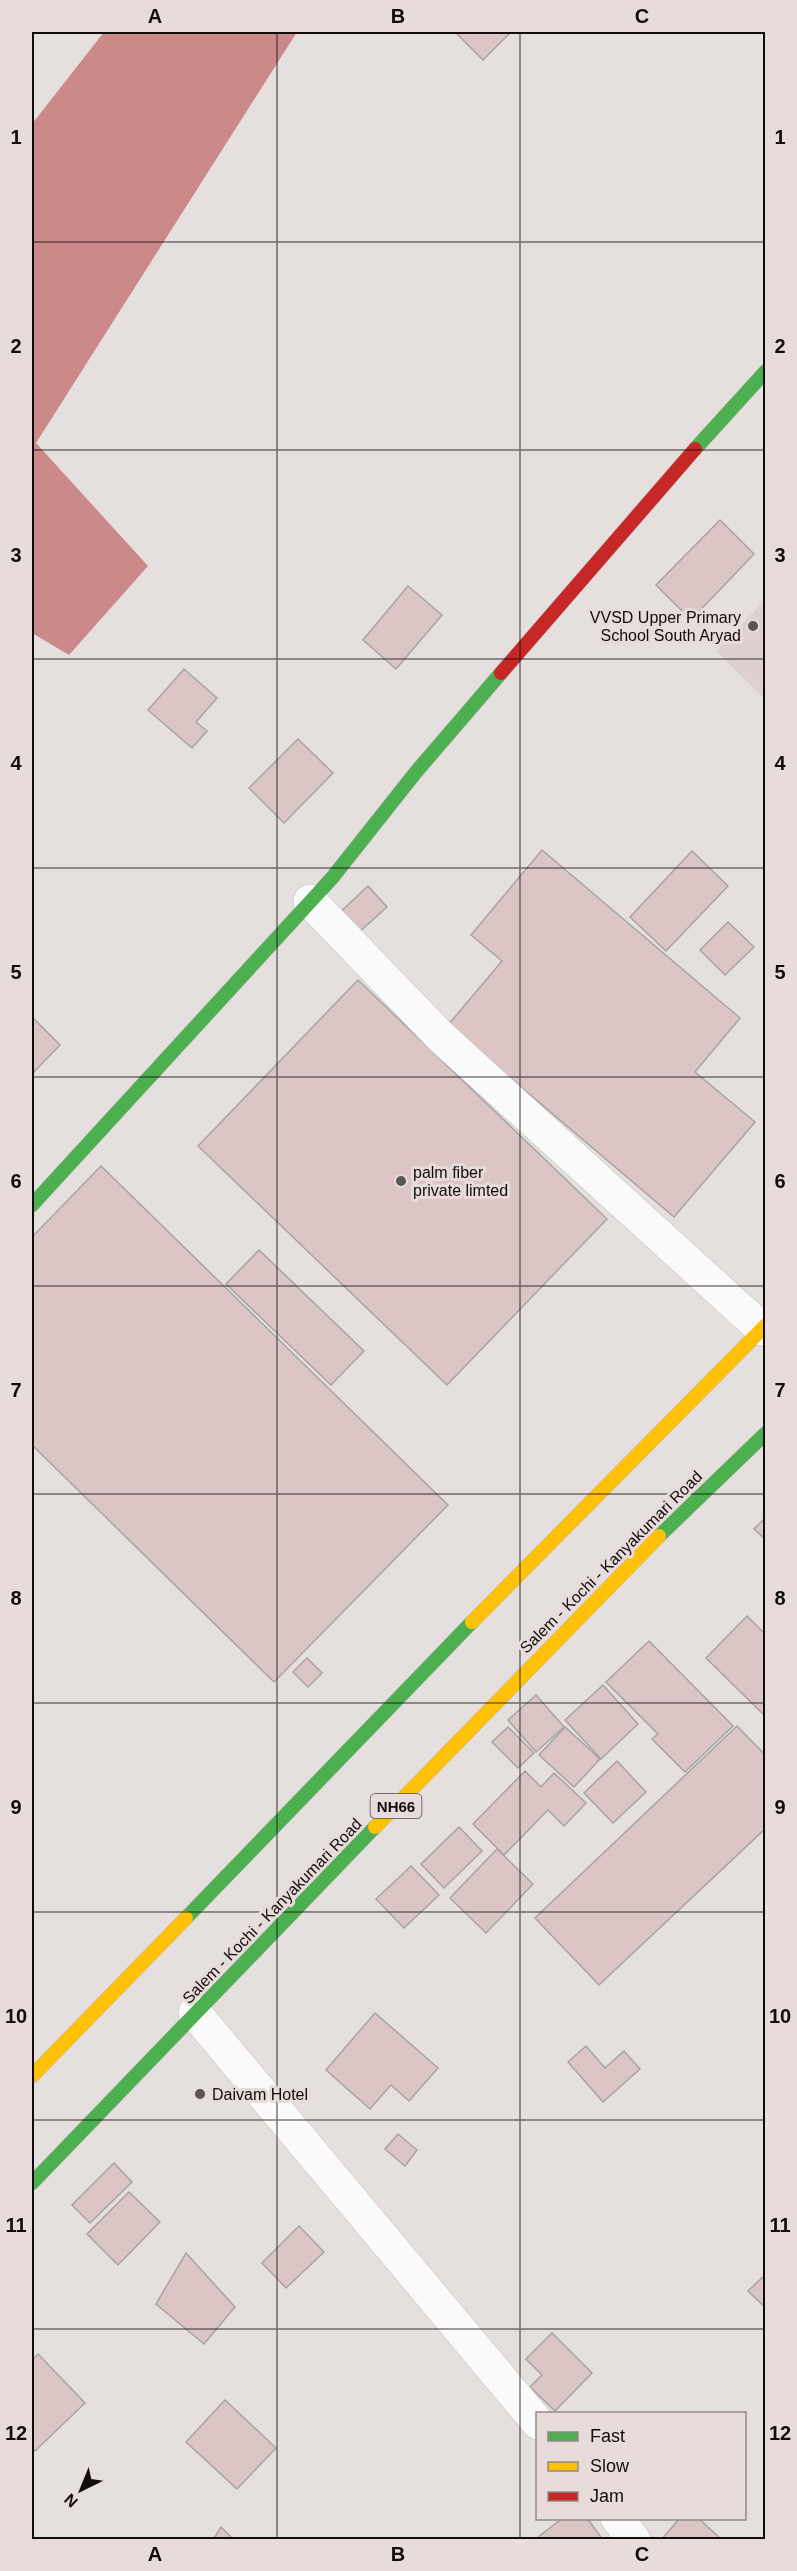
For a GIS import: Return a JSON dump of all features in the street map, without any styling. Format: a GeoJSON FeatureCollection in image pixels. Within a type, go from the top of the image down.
{"type":"FeatureCollection","features":[{"type":"Feature","properties":{"kind":"main road"},"geometry":{"type":"LineString","coordinates":[[32,1204],[332,878],[416,772],[653,495],[765,371]]}},
{"type":"Feature","properties":{"kind":"main road"},"geometry":{"type":"LineString","coordinates":[[32,2076],[521,1572],[764,1327]]}},
{"type":"Feature","properties":{"kind":"main road","name":"Salem - Kochi - Kanyakumari Road"},"geometry":{"type":"LineString","coordinates":[[32,2183],[618,1576],[765,1433]]}},
{"type":"Feature","properties":{"kind":"street"},"geometry":{"type":"LineString","coordinates":[[310,901],[441,1037],[764,1327]]}},
{"type":"Feature","properties":{"kind":"street"},"geometry":{"type":"LineString","coordinates":[[195,2013],[536,2422]]}},
{"type":"Feature","properties":{"kind":"street"},"geometry":{"type":"LineString","coordinates":[[619,2520],[634,2540]]}},
{"type":"Feature","properties":{"kind":"shaded area"},"geometry":{"type":"Polygon","coordinates":[[[104,32],[297,32],[36,443],[148,566],[69,655],[32,633],[32,124],[104,32]]]}},
{"type":"Feature","properties":{"kind":"shaded area","name":"VVSD Upper Primary School South Aryad"},"geometry":{"type":"Polygon","coordinates":[[[765,600],[765,699],[716,651],[765,600]]]}},
{"type":"Feature","properties":{"kind":"building"},"geometry":{"type":"Polygon","coordinates":[[[455,32],[511,32],[483,60],[455,32]]]}},
{"type":"Feature","properties":{"kind":"building"},"geometry":{"type":"Polygon","coordinates":[[[720,520],[754,554],[691,620],[656,585],[720,520]]]}},
{"type":"Feature","properties":{"kind":"building"},"geometry":{"type":"Polygon","coordinates":[[[408,586],[442,615],[396,669],[363,640],[408,586]]]}},
{"type":"Feature","properties":{"kind":"building"},"geometry":{"type":"Polygon","coordinates":[[[184,669],[217,698],[196,722],[207,731],[192,748],[148,710],[184,669]]]}},
{"type":"Feature","properties":{"kind":"building"},"geometry":{"type":"Polygon","coordinates":[[[298,739],[333,773],[284,823],[249,788],[298,739]]]}},
{"type":"Feature","properties":{"kind":"building"},"geometry":{"type":"Polygon","coordinates":[[[542,850],[740,1018],[695,1072],[755,1122],[674,1217],[448,1025],[502,961],[471,935],[542,850]]]}},
{"type":"Feature","properties":{"kind":"building"},"geometry":{"type":"Polygon","coordinates":[[[692,851],[728,886],[666,951],[630,917],[692,851]]]}},
{"type":"Feature","properties":{"kind":"building"},"geometry":{"type":"Polygon","coordinates":[[[368,886],[387,907],[356,935],[337,915],[368,886]]]}},
{"type":"Feature","properties":{"kind":"building"},"geometry":{"type":"Polygon","coordinates":[[[728,922],[754,947],[725,975],[700,950],[728,922]]]}},
{"type":"Feature","properties":{"kind":"building","name":"palm fiber private limted"},"geometry":{"type":"Polygon","coordinates":[[[358,980],[607,1219],[447,1385],[198,1146],[358,980]]]}},
{"type":"Feature","properties":{"kind":"building"},"geometry":{"type":"Polygon","coordinates":[[[32,1017],[60,1045],[32,1074],[32,1017]]]}},
{"type":"Feature","properties":{"kind":"building"},"geometry":{"type":"Polygon","coordinates":[[[101,1166],[448,1505],[274,1682],[32,1445],[32,1237],[101,1166]]]}},
{"type":"Feature","properties":{"kind":"building"},"geometry":{"type":"Polygon","coordinates":[[[259,1250],[364,1351],[331,1385],[226,1284],[259,1250]]]}},
{"type":"Feature","properties":{"kind":"building"},"geometry":{"type":"Polygon","coordinates":[[[766,1517],[766,1540],[754,1529],[766,1517]]]}},
{"type":"Feature","properties":{"kind":"building"},"geometry":{"type":"Polygon","coordinates":[[[747,1616],[766,1635],[766,1717],[706,1658],[747,1616]]]}},
{"type":"Feature","properties":{"kind":"building"},"geometry":{"type":"Polygon","coordinates":[[[649,1641],[733,1726],[685,1772],[652,1739],[658,1734],[606,1682],[649,1641]]]}},
{"type":"Feature","properties":{"kind":"building"},"geometry":{"type":"Polygon","coordinates":[[[307,1658],[322,1673],[308,1687],[293,1672],[307,1658]]]}},
{"type":"Feature","properties":{"kind":"building"},"geometry":{"type":"Polygon","coordinates":[[[603,1685],[638,1724],[601,1759],[565,1720],[603,1685]]]}},
{"type":"Feature","properties":{"kind":"building"},"geometry":{"type":"Polygon","coordinates":[[[536,1695],[564,1727],[536,1752],[508,1720],[536,1695]]]}},
{"type":"Feature","properties":{"kind":"building"},"geometry":{"type":"Polygon","coordinates":[[[737,1726],[766,1756],[766,1828],[599,1985],[535,1918],[737,1726]]]}},
{"type":"Feature","properties":{"kind":"building"},"geometry":{"type":"Polygon","coordinates":[[[508,1727],[534,1753],[518,1768],[492,1742],[508,1727]]]}},
{"type":"Feature","properties":{"kind":"building"},"geometry":{"type":"Polygon","coordinates":[[[565,1727],[600,1759],[574,1787],[539,1755],[565,1727]]]}},
{"type":"Feature","properties":{"kind":"building"},"geometry":{"type":"Polygon","coordinates":[[[617,1761],[646,1792],[613,1823],[584,1793],[617,1761]]]}},
{"type":"Feature","properties":{"kind":"building"},"geometry":{"type":"Polygon","coordinates":[[[525,1771],[541,1787],[554,1773],[586,1803],[564,1826],[548,1810],[504,1855],[473,1824],[525,1771]]]}},
{"type":"Feature","properties":{"kind":"building"},"geometry":{"type":"Polygon","coordinates":[[[459,1827],[482,1851],[444,1888],[421,1864],[459,1827]]]}},
{"type":"Feature","properties":{"kind":"building"},"geometry":{"type":"Polygon","coordinates":[[[497,1849],[533,1884],[486,1933],[450,1898],[497,1849]]]}},
{"type":"Feature","properties":{"kind":"building"},"geometry":{"type":"Polygon","coordinates":[[[411,1866],[439,1895],[404,1928],[376,1899],[411,1866]]]}},
{"type":"Feature","properties":{"kind":"building"},"geometry":{"type":"Polygon","coordinates":[[[375,2013],[438,2068],[409,2101],[391,2085],[370,2109],[326,2070],[375,2013]]]}},
{"type":"Feature","properties":{"kind":"building"},"geometry":{"type":"Polygon","coordinates":[[[586,2046],[605,2068],[624,2051],[640,2069],[603,2102],[568,2062],[586,2046]]]}},
{"type":"Feature","properties":{"kind":"building"},"geometry":{"type":"Polygon","coordinates":[[[398,2134],[417,2150],[405,2166],[385,2149],[398,2134]]]}},
{"type":"Feature","properties":{"kind":"building"},"geometry":{"type":"Polygon","coordinates":[[[114,2163],[132,2182],[90,2223],[72,2205],[114,2163]]]}},
{"type":"Feature","properties":{"kind":"building"},"geometry":{"type":"Polygon","coordinates":[[[129,2192],[160,2222],[118,2265],[87,2234],[129,2192]]]}},
{"type":"Feature","properties":{"kind":"building"},"geometry":{"type":"Polygon","coordinates":[[[299,2226],[324,2252],[286,2288],[262,2263],[299,2226]]]}},
{"type":"Feature","properties":{"kind":"building"},"geometry":{"type":"Polygon","coordinates":[[[186,2253],[235,2307],[204,2344],[156,2304],[186,2253]]]}},
{"type":"Feature","properties":{"kind":"building"},"geometry":{"type":"Polygon","coordinates":[[[766,2274],[766,2308],[748,2291],[766,2274]]]}},
{"type":"Feature","properties":{"kind":"building"},"geometry":{"type":"Polygon","coordinates":[[[552,2333],[592,2373],[555,2411],[530,2387],[542,2375],[526,2359],[552,2333]]]}},
{"type":"Feature","properties":{"kind":"building"},"geometry":{"type":"Polygon","coordinates":[[[38,2354],[85,2403],[35,2451],[32,2448],[32,2360],[38,2354]]]}},
{"type":"Feature","properties":{"kind":"building"},"geometry":{"type":"Polygon","coordinates":[[[225,2400],[276,2448],[237,2489],[186,2442],[225,2400]]]}},
{"type":"Feature","properties":{"kind":"building"},"geometry":{"type":"Polygon","coordinates":[[[560,2520],[588,2520],[603,2540],[534,2540],[560,2520]]]}},
{"type":"Feature","properties":{"kind":"building"},"geometry":{"type":"Polygon","coordinates":[[[678,2520],[700,2520],[722,2540],[661,2540],[678,2520]]]}},
{"type":"Feature","properties":{"kind":"building"},"geometry":{"type":"Polygon","coordinates":[[[221,2527],[234,2540],[213,2540],[221,2527]]]}},
{"type":"Feature","properties":{"kind":"traffic: fast"},"geometry":{"type":"LineString","coordinates":[[695,449],[766,371]]}},
{"type":"Feature","properties":{"kind":"traffic: fast"},"geometry":{"type":"LineString","coordinates":[[32,1205],[332,878],[416,772],[501,673]]}},
{"type":"Feature","properties":{"kind":"traffic: fast"},"geometry":{"type":"LineString","coordinates":[[659,1536],[766,1433]]}},
{"type":"Feature","properties":{"kind":"traffic: fast"},"geometry":{"type":"LineString","coordinates":[[186,1918],[472,1622]]}},
{"type":"Feature","properties":{"kind":"traffic: fast"},"geometry":{"type":"LineString","coordinates":[[32,2183],[375,1827]]}},
{"type":"Feature","properties":{"kind":"traffic: slow"},"geometry":{"type":"LineString","coordinates":[[472,1622],[766,1325]]}},
{"type":"Feature","properties":{"kind":"traffic: slow"},"geometry":{"type":"LineString","coordinates":[[375,1827],[659,1536]]}},
{"type":"Feature","properties":{"kind":"traffic: slow"},"geometry":{"type":"LineString","coordinates":[[32,2076],[186,1918]]}},
{"type":"Feature","properties":{"kind":"traffic: jam"},"geometry":{"type":"LineString","coordinates":[[501,673],[695,449]]}},
{"type":"Feature","properties":{"kind":"place","name":"VVSD Upper Primary School South Aryad"},"geometry":{"type":"Point","coordinates":[753,626]}},
{"type":"Feature","properties":{"kind":"place","name":"palm fiber private limted"},"geometry":{"type":"Point","coordinates":[401,1181]}},
{"type":"Feature","properties":{"kind":"place","name":"Daivam Hotel"},"geometry":{"type":"Point","coordinates":[200,2094]}}]}
